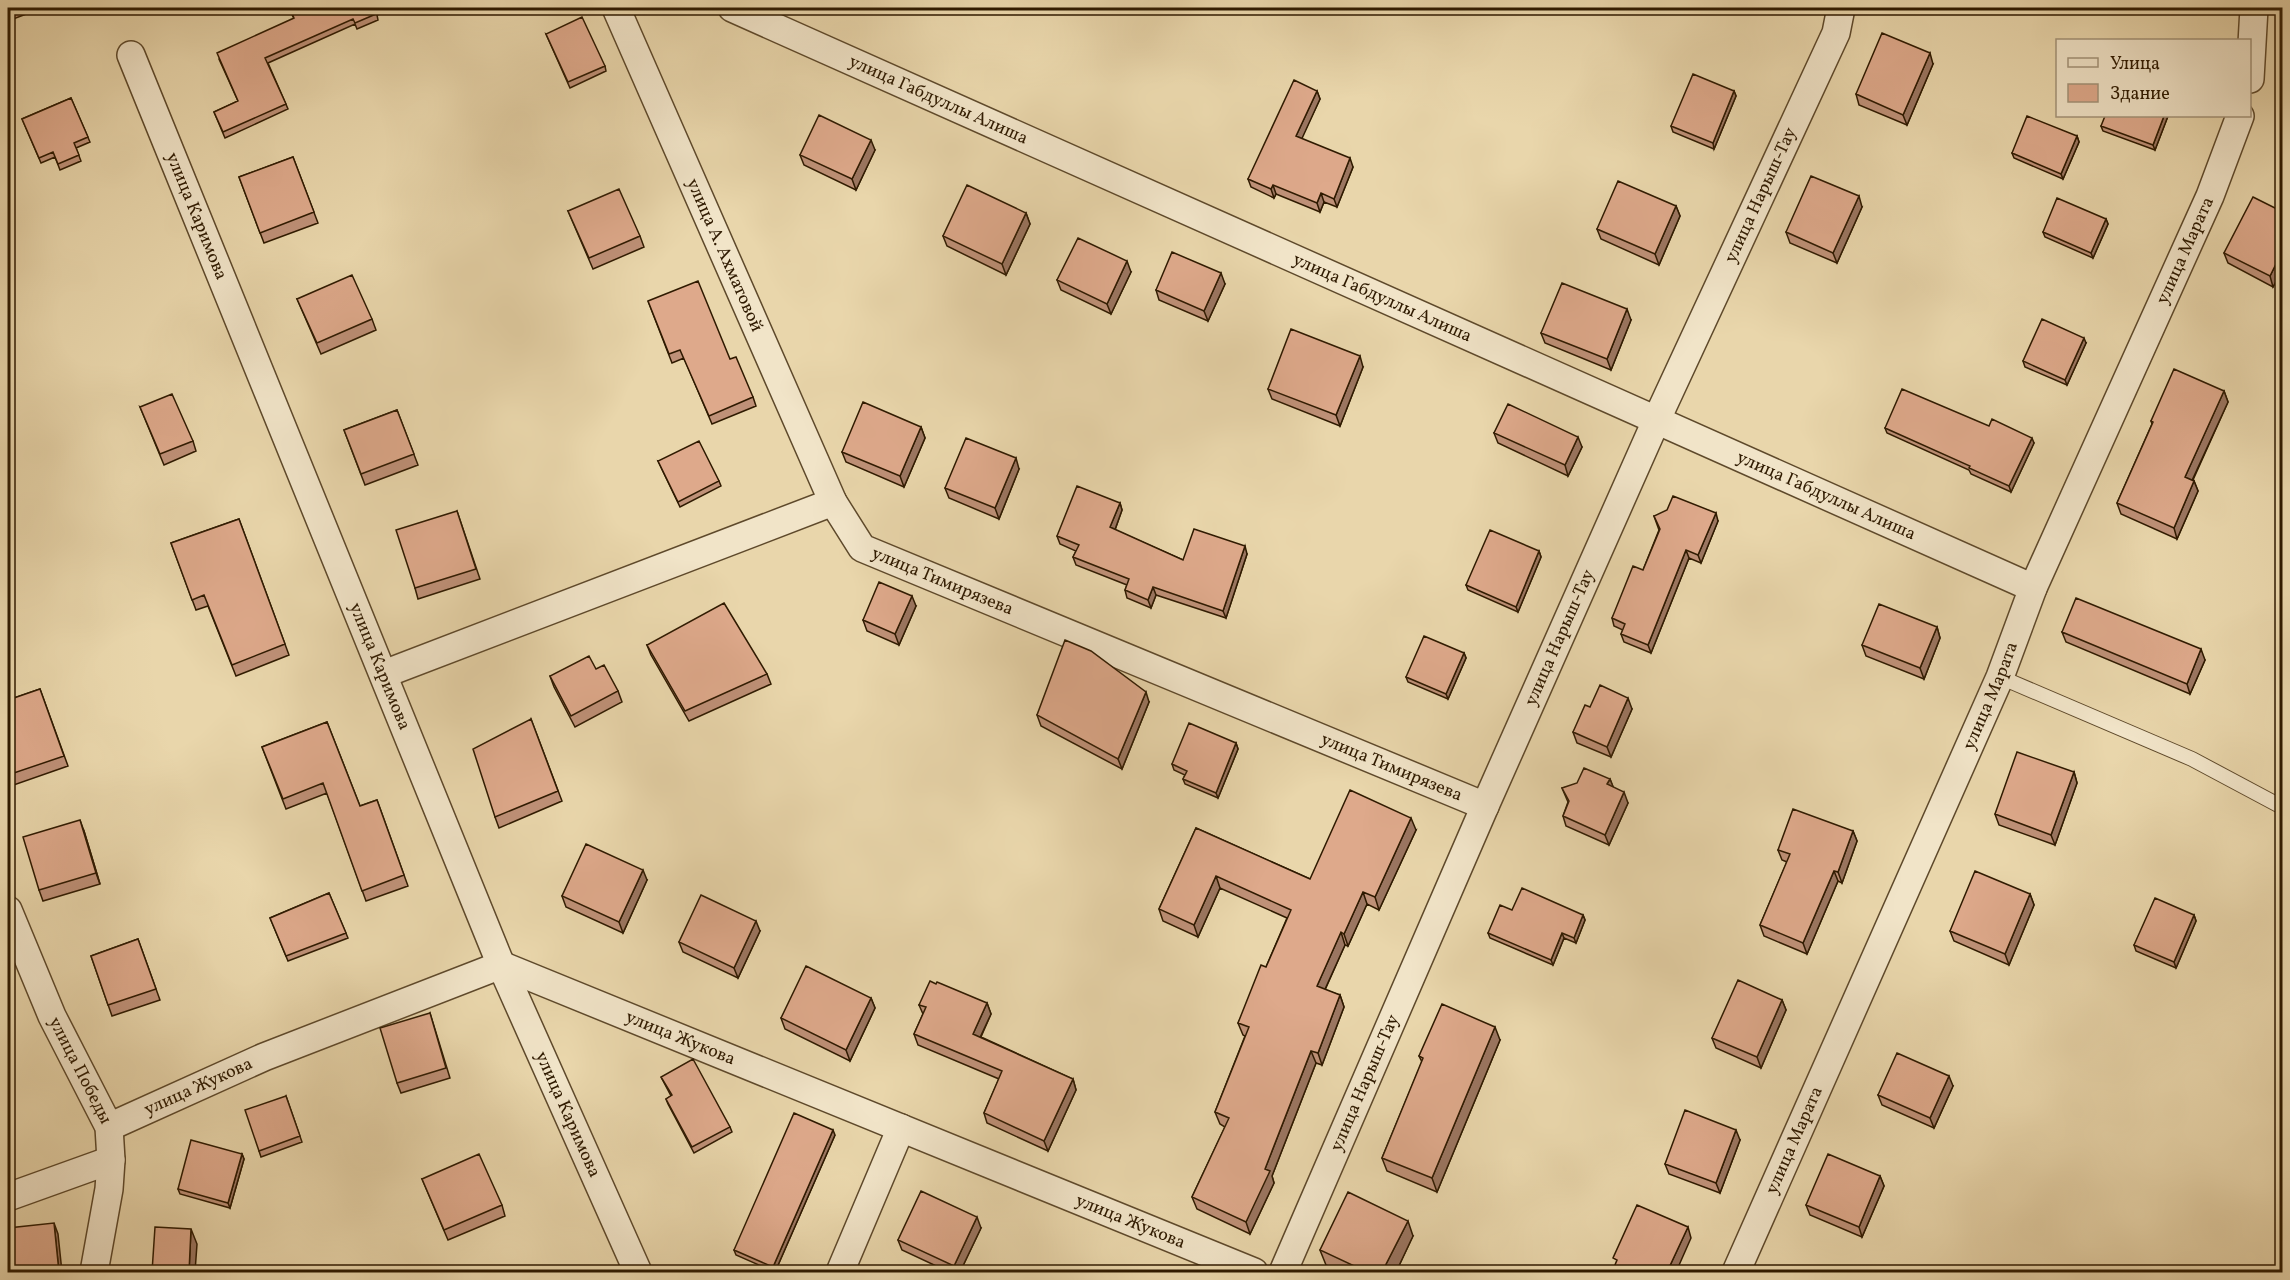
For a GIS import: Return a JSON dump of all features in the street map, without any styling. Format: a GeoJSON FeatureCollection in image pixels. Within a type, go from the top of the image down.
{"type":"FeatureCollection","features":[{"type":"Feature","properties":{"kind":"street","name":"улица А. Ахматовой"},"geometry":{"type":"LineString","coordinates":[[616,8],[833,502]]}},
{"type":"Feature","properties":{"kind":"street","name":"улица Габдуллы Алиша"},"geometry":{"type":"LineString","coordinates":[[732,8],[2033,588]]}},
{"type":"Feature","properties":{"kind":"street","name":"улица Нарыш-Тау"},"geometry":{"type":"LineString","coordinates":[[1283,1272],[1485,806],[1656,421],[1836,33],[1841,8]]}},
{"type":"Feature","properties":{"kind":"street"},"geometry":{"type":"LineString","coordinates":[[2251,61],[2254,8]]}},
{"type":"Feature","properties":{"kind":"street","name":"улица Каримова"},"geometry":{"type":"LineString","coordinates":[[131,56],[501,965],[638,1272]]}},
{"type":"Feature","properties":{"kind":"street","name":"улица Марата"},"geometry":{"type":"LineString","coordinates":[[1736,1272],[2000,677],[2033,588],[2206,207],[2240,117]]}},
{"type":"Feature","properties":{"kind":"street"},"geometry":{"type":"LineString","coordinates":[[384,674],[833,502]]}},
{"type":"Feature","properties":{"kind":"street","name":"улица Тимирязева"},"geometry":{"type":"LineString","coordinates":[[833,502],[862,548],[1485,806]]}},
{"type":"Feature","properties":{"kind":"street","name":"улица Победы"},"geometry":{"type":"LineString","coordinates":[[8,910],[52,1016],[109,1127],[111,1160],[109,1189],[94,1272]]}},
{"type":"Feature","properties":{"kind":"street","name":"улица Жукова"},"geometry":{"type":"LineString","coordinates":[[109,1127],[264,1057],[501,965],[1254,1272]]}},
{"type":"Feature","properties":{"kind":"street"},"geometry":{"type":"LineString","coordinates":[[840,1272],[901,1128]]}},
{"type":"Feature","properties":{"kind":"street"},"geometry":{"type":"LineString","coordinates":[[8,1197],[111,1160]]}},
{"type":"Feature","properties":{"kind":"lane"},"geometry":{"type":"LineString","coordinates":[[2000,677],[2192,759],[2283,807]]}},
{"type":"Feature","properties":{"kind":"building"},"geometry":{"type":"Polygon","coordinates":[[[8,8],[26,8],[8,15],[8,8]]]}},
{"type":"Feature","properties":{"kind":"building"},"geometry":{"type":"Polygon","coordinates":[[[290,8],[381,8],[375,10],[376,14],[355,23],[353,19],[265,58],[286,104],[223,132],[214,112],[238,101],[217,53],[294,18],[290,8]]]}},
{"type":"Feature","properties":{"kind":"building"},"geometry":{"type":"Polygon","coordinates":[[[582,17],[605,66],[568,82],[546,34],[582,17]]]}},
{"type":"Feature","properties":{"kind":"building"},"geometry":{"type":"Polygon","coordinates":[[[1882,33],[1930,53],[1903,115],[1856,94],[1882,33]]]}},
{"type":"Feature","properties":{"kind":"building"},"geometry":{"type":"Polygon","coordinates":[[[1693,74],[1734,91],[1713,143],[1671,126],[1693,74]]]}},
{"type":"Feature","properties":{"kind":"building"},"geometry":{"type":"Polygon","coordinates":[[[1294,80],[1317,91],[1296,136],[1350,158],[1334,199],[1321,193],[1317,203],[1273,185],[1271,189],[1248,179],[1294,80]]]}},
{"type":"Feature","properties":{"kind":"building"},"geometry":{"type":"Polygon","coordinates":[[[71,98],[88,137],[74,143],[79,155],[58,164],[53,152],[39,158],[22,119],[71,98]]]}},
{"type":"Feature","properties":{"kind":"building"},"geometry":{"type":"Polygon","coordinates":[[[819,115],[871,140],[852,179],[800,155],[819,115]]]}},
{"type":"Feature","properties":{"kind":"building"},"geometry":{"type":"Polygon","coordinates":[[[2027,116],[2077,136],[2061,174],[2012,153],[2027,116]]]}},
{"type":"Feature","properties":{"kind":"building"},"geometry":{"type":"Polygon","coordinates":[[[2105,117],[2164,117],[2153,145],[2101,126],[2105,117]]]}},
{"type":"Feature","properties":{"kind":"building"},"geometry":{"type":"Polygon","coordinates":[[[2283,131],[2283,145],[2278,143],[2283,131]]]}},
{"type":"Feature","properties":{"kind":"building"},"geometry":{"type":"Polygon","coordinates":[[[293,157],[314,212],[260,233],[239,177],[293,157]]]}},
{"type":"Feature","properties":{"kind":"building"},"geometry":{"type":"Polygon","coordinates":[[[1811,176],[1859,196],[1833,253],[1786,232],[1811,176]]]}},
{"type":"Feature","properties":{"kind":"building"},"geometry":{"type":"Polygon","coordinates":[[[1618,181],[1676,206],[1655,254],[1597,229],[1618,181]]]}},
{"type":"Feature","properties":{"kind":"building"},"geometry":{"type":"Polygon","coordinates":[[[967,185],[1026,213],[1002,264],[943,236],[967,185]]]}},
{"type":"Feature","properties":{"kind":"building"},"geometry":{"type":"Polygon","coordinates":[[[619,189],[640,236],[589,258],[568,211],[619,189]]]}},
{"type":"Feature","properties":{"kind":"building"},"geometry":{"type":"Polygon","coordinates":[[[2253,197],[2283,212],[2283,250],[2270,276],[2224,253],[2253,197]]]}},
{"type":"Feature","properties":{"kind":"building"},"geometry":{"type":"Polygon","coordinates":[[[2057,198],[2106,219],[2091,253],[2043,232],[2057,198]]]}},
{"type":"Feature","properties":{"kind":"building"},"geometry":{"type":"Polygon","coordinates":[[[1078,238],[1127,261],[1107,304],[1057,280],[1078,238]]]}},
{"type":"Feature","properties":{"kind":"building"},"geometry":{"type":"Polygon","coordinates":[[[1172,252],[1221,273],[1204,311],[1156,290],[1172,252]]]}},
{"type":"Feature","properties":{"kind":"building"},"geometry":{"type":"Polygon","coordinates":[[[352,275],[372,319],[317,343],[297,299],[352,275]]]}},
{"type":"Feature","properties":{"kind":"building"},"geometry":{"type":"Polygon","coordinates":[[[698,281],[730,359],[736,357],[753,397],[709,416],[680,350],[669,354],[648,301],[698,281]]]}},
{"type":"Feature","properties":{"kind":"building"},"geometry":{"type":"Polygon","coordinates":[[[1562,283],[1627,309],[1607,359],[1541,333],[1562,283]]]}},
{"type":"Feature","properties":{"kind":"building"},"geometry":{"type":"Polygon","coordinates":[[[2042,319],[2084,338],[2065,380],[2023,361],[2042,319]]]}},
{"type":"Feature","properties":{"kind":"building"},"geometry":{"type":"Polygon","coordinates":[[[1291,329],[1360,356],[1336,415],[1268,389],[1291,329]]]}},
{"type":"Feature","properties":{"kind":"building"},"geometry":{"type":"Polygon","coordinates":[[[2174,369],[2224,391],[2185,477],[2194,481],[2174,528],[2117,503],[2174,369]]]}},
{"type":"Feature","properties":{"kind":"building"},"geometry":{"type":"Polygon","coordinates":[[[1902,389],[1989,426],[1992,419],[2032,438],[2009,486],[1885,428],[1902,389]]]}},
{"type":"Feature","properties":{"kind":"building"},"geometry":{"type":"Polygon","coordinates":[[[172,394],[193,441],[160,454],[140,407],[172,394]]]}},
{"type":"Feature","properties":{"kind":"building"},"geometry":{"type":"Polygon","coordinates":[[[863,402],[921,427],[900,476],[842,452],[863,402]]]}},
{"type":"Feature","properties":{"kind":"building"},"geometry":{"type":"Polygon","coordinates":[[[1508,404],[1578,437],[1565,465],[1494,433],[1508,404]]]}},
{"type":"Feature","properties":{"kind":"building"},"geometry":{"type":"Polygon","coordinates":[[[397,410],[414,454],[361,474],[344,430],[397,410]]]}},
{"type":"Feature","properties":{"kind":"building"},"geometry":{"type":"Polygon","coordinates":[[[966,438],[1016,458],[995,508],[945,488],[966,438]]]}},
{"type":"Feature","properties":{"kind":"building"},"geometry":{"type":"Polygon","coordinates":[[[699,441],[719,481],[678,502],[658,461],[699,441]]]}},
{"type":"Feature","properties":{"kind":"building"},"geometry":{"type":"Polygon","coordinates":[[[1077,486],[1120,503],[1110,527],[1183,560],[1194,529],[1245,546],[1223,611],[1153,587],[1148,600],[1125,590],[1129,579],[1073,557],[1079,545],[1057,536],[1077,486]]]}},
{"type":"Feature","properties":{"kind":"building"},"geometry":{"type":"Polygon","coordinates":[[[1673,496],[1716,513],[1698,555],[1686,550],[1648,645],[1621,634],[1625,624],[1612,618],[1633,566],[1643,570],[1660,529],[1654,516],[1667,510],[1673,496]]]}},
{"type":"Feature","properties":{"kind":"building"},"geometry":{"type":"Polygon","coordinates":[[[8,503],[12,514],[8,516],[8,503]]]}},
{"type":"Feature","properties":{"kind":"building"},"geometry":{"type":"Polygon","coordinates":[[[457,511],[476,569],[415,588],[396,530],[457,511]]]}},
{"type":"Feature","properties":{"kind":"building"},"geometry":{"type":"Polygon","coordinates":[[[239,519],[285,644],[232,665],[204,595],[192,600],[171,543],[239,519]]]}},
{"type":"Feature","properties":{"kind":"building"},"geometry":{"type":"Polygon","coordinates":[[[1490,530],[1539,551],[1516,607],[1466,585],[1490,530]]]}},
{"type":"Feature","properties":{"kind":"building"},"geometry":{"type":"Polygon","coordinates":[[[879,582],[912,596],[895,634],[863,620],[879,582]]]}},
{"type":"Feature","properties":{"kind":"building"},"geometry":{"type":"Polygon","coordinates":[[[2076,598],[2201,649],[2187,684],[2062,632],[2076,598]]]}},
{"type":"Feature","properties":{"kind":"building"},"geometry":{"type":"Polygon","coordinates":[[[724,603],[767,674],[685,711],[647,645],[724,603]]]}},
{"type":"Feature","properties":{"kind":"building"},"geometry":{"type":"Polygon","coordinates":[[[1879,604],[1937,627],[1920,668],[1862,645],[1879,604]]]}},
{"type":"Feature","properties":{"kind":"building"},"geometry":{"type":"Polygon","coordinates":[[[1424,636],[1464,653],[1446,694],[1406,677],[1424,636]]]}},
{"type":"Feature","properties":{"kind":"building"},"geometry":{"type":"Polygon","coordinates":[[[1065,640],[1091,651],[1146,692],[1118,759],[1037,715],[1065,640]]]}},
{"type":"Feature","properties":{"kind":"building"},"geometry":{"type":"Polygon","coordinates":[[[589,656],[596,669],[604,665],[618,691],[571,716],[550,676],[589,656]]]}},
{"type":"Feature","properties":{"kind":"building"},"geometry":{"type":"Polygon","coordinates":[[[1600,685],[1628,698],[1607,747],[1573,732],[1585,705],[1590,707],[1600,685]]]}},
{"type":"Feature","properties":{"kind":"building"},"geometry":{"type":"Polygon","coordinates":[[[40,689],[64,756],[8,775],[8,700],[40,689]]]}},
{"type":"Feature","properties":{"kind":"building"},"geometry":{"type":"Polygon","coordinates":[[[531,719],[558,791],[495,817],[473,749],[531,719]]]}},
{"type":"Feature","properties":{"kind":"building"},"geometry":{"type":"Polygon","coordinates":[[[327,722],[360,806],[377,800],[404,875],[362,891],[323,783],[283,799],[262,747],[327,722]]]}},
{"type":"Feature","properties":{"kind":"building"},"geometry":{"type":"Polygon","coordinates":[[[1189,723],[1236,743],[1216,793],[1183,779],[1187,771],[1172,764],[1189,723]]]}},
{"type":"Feature","properties":{"kind":"building"},"geometry":{"type":"Polygon","coordinates":[[[2017,752],[2074,772],[2051,835],[1995,814],[2017,752]]]}},
{"type":"Feature","properties":{"kind":"building"},"geometry":{"type":"Polygon","coordinates":[[[1584,768],[1610,779],[1607,784],[1624,792],[1605,835],[1563,816],[1569,801],[1562,788],[1577,783],[1584,768]]]}},
{"type":"Feature","properties":{"kind":"building"},"geometry":{"type":"Polygon","coordinates":[[[1350,790],[1411,818],[1375,897],[1363,892],[1344,934],[1341,932],[1317,986],[1340,995],[1318,1053],[1311,1051],[1265,1169],[1270,1171],[1246,1222],[1192,1197],[1229,1118],[1215,1112],[1249,1027],[1238,1023],[1261,965],[1266,967],[1291,910],[1216,876],[1194,925],[1159,909],[1196,828],[1310,879],[1350,790]]]}},
{"type":"Feature","properties":{"kind":"building"},"geometry":{"type":"Polygon","coordinates":[[[1793,809],[1853,831],[1838,872],[1834,871],[1803,943],[1760,925],[1790,854],[1778,850],[1793,809]]]}},
{"type":"Feature","properties":{"kind":"building"},"geometry":{"type":"Polygon","coordinates":[[[80,820],[96,873],[39,890],[23,837],[80,820]]]}},
{"type":"Feature","properties":{"kind":"building"},"geometry":{"type":"Polygon","coordinates":[[[586,844],[643,870],[619,922],[562,896],[586,844]]]}},
{"type":"Feature","properties":{"kind":"building"},"geometry":{"type":"Polygon","coordinates":[[[1975,871],[2030,894],[2005,954],[1950,931],[1975,871]]]}},
{"type":"Feature","properties":{"kind":"building"},"geometry":{"type":"Polygon","coordinates":[[[1522,888],[1583,915],[1574,938],[1562,933],[1551,960],[1488,933],[1500,905],[1512,910],[1522,888]]]}},
{"type":"Feature","properties":{"kind":"building"},"geometry":{"type":"Polygon","coordinates":[[[329,893],[346,933],[286,956],[270,918],[329,893]]]}},
{"type":"Feature","properties":{"kind":"building"},"geometry":{"type":"Polygon","coordinates":[[[701,895],[756,921],[734,968],[679,942],[701,895]]]}},
{"type":"Feature","properties":{"kind":"building"},"geometry":{"type":"Polygon","coordinates":[[[2155,898],[2194,915],[2174,962],[2134,945],[2155,898]]]}},
{"type":"Feature","properties":{"kind":"building"},"geometry":{"type":"Polygon","coordinates":[[[138,939],[156,989],[108,1005],[91,956],[138,939]]]}},
{"type":"Feature","properties":{"kind":"building"},"geometry":{"type":"Polygon","coordinates":[[[806,966],[871,998],[846,1050],[781,1018],[806,966]]]}},
{"type":"Feature","properties":{"kind":"building"},"geometry":{"type":"Polygon","coordinates":[[[1738,980],[1782,1000],[1757,1057],[1712,1038],[1738,980]]]}},
{"type":"Feature","properties":{"kind":"building"},"geometry":{"type":"Polygon","coordinates":[[[930,981],[987,1003],[973,1034],[1073,1079],[1044,1141],[984,1113],[1002,1071],[914,1034],[926,1007],[919,1005],[930,981]]]}},
{"type":"Feature","properties":{"kind":"building"},"geometry":{"type":"Polygon","coordinates":[[[1442,1004],[1495,1027],[1432,1178],[1382,1158],[1423,1058],[1419,1056],[1442,1004]]]}},
{"type":"Feature","properties":{"kind":"building"},"geometry":{"type":"Polygon","coordinates":[[[430,1013],[446,1068],[397,1083],[380,1028],[430,1013]]]}},
{"type":"Feature","properties":{"kind":"building"},"geometry":{"type":"Polygon","coordinates":[[[1897,1053],[1949,1076],[1930,1118],[1878,1095],[1897,1053]]]}},
{"type":"Feature","properties":{"kind":"building"},"geometry":{"type":"Polygon","coordinates":[[[693,1059],[730,1127],[692,1147],[666,1099],[672,1095],[661,1077],[693,1059]]]}},
{"type":"Feature","properties":{"kind":"building"},"geometry":{"type":"Polygon","coordinates":[[[286,1096],[300,1136],[259,1151],[245,1110],[286,1096]]]}},
{"type":"Feature","properties":{"kind":"building"},"geometry":{"type":"Polygon","coordinates":[[[1685,1110],[1736,1130],[1716,1183],[1665,1164],[1685,1110]]]}},
{"type":"Feature","properties":{"kind":"building"},"geometry":{"type":"Polygon","coordinates":[[[794,1113],[833,1130],[773,1267],[734,1250],[794,1113]]]}},
{"type":"Feature","properties":{"kind":"building"},"geometry":{"type":"Polygon","coordinates":[[[191,1140],[242,1154],[228,1203],[178,1189],[191,1140]]]}},
{"type":"Feature","properties":{"kind":"building"},"geometry":{"type":"Polygon","coordinates":[[[479,1154],[502,1205],[444,1230],[422,1179],[479,1154]]]}},
{"type":"Feature","properties":{"kind":"building"},"geometry":{"type":"Polygon","coordinates":[[[1828,1154],[1880,1176],[1859,1227],[1806,1205],[1828,1154]]]}},
{"type":"Feature","properties":{"kind":"building"},"geometry":{"type":"Polygon","coordinates":[[[921,1191],[977,1217],[954,1266],[898,1240],[921,1191]]]}},
{"type":"Feature","properties":{"kind":"building"},"geometry":{"type":"Polygon","coordinates":[[[1348,1192],[1408,1221],[1382,1272],[1367,1272],[1320,1250],[1348,1192]]]}},
{"type":"Feature","properties":{"kind":"building"},"geometry":{"type":"Polygon","coordinates":[[[1637,1205],[1688,1227],[1667,1272],[1612,1272],[1617,1260],[1613,1258],[1637,1205]]]}},
{"type":"Feature","properties":{"kind":"building"},"geometry":{"type":"Polygon","coordinates":[[[54,1223],[59,1272],[8,1272],[8,1228],[54,1223]]]}},
{"type":"Feature","properties":{"kind":"building"},"geometry":{"type":"Polygon","coordinates":[[[155,1227],[191,1229],[189,1272],[152,1272],[155,1227]]]}}]}
